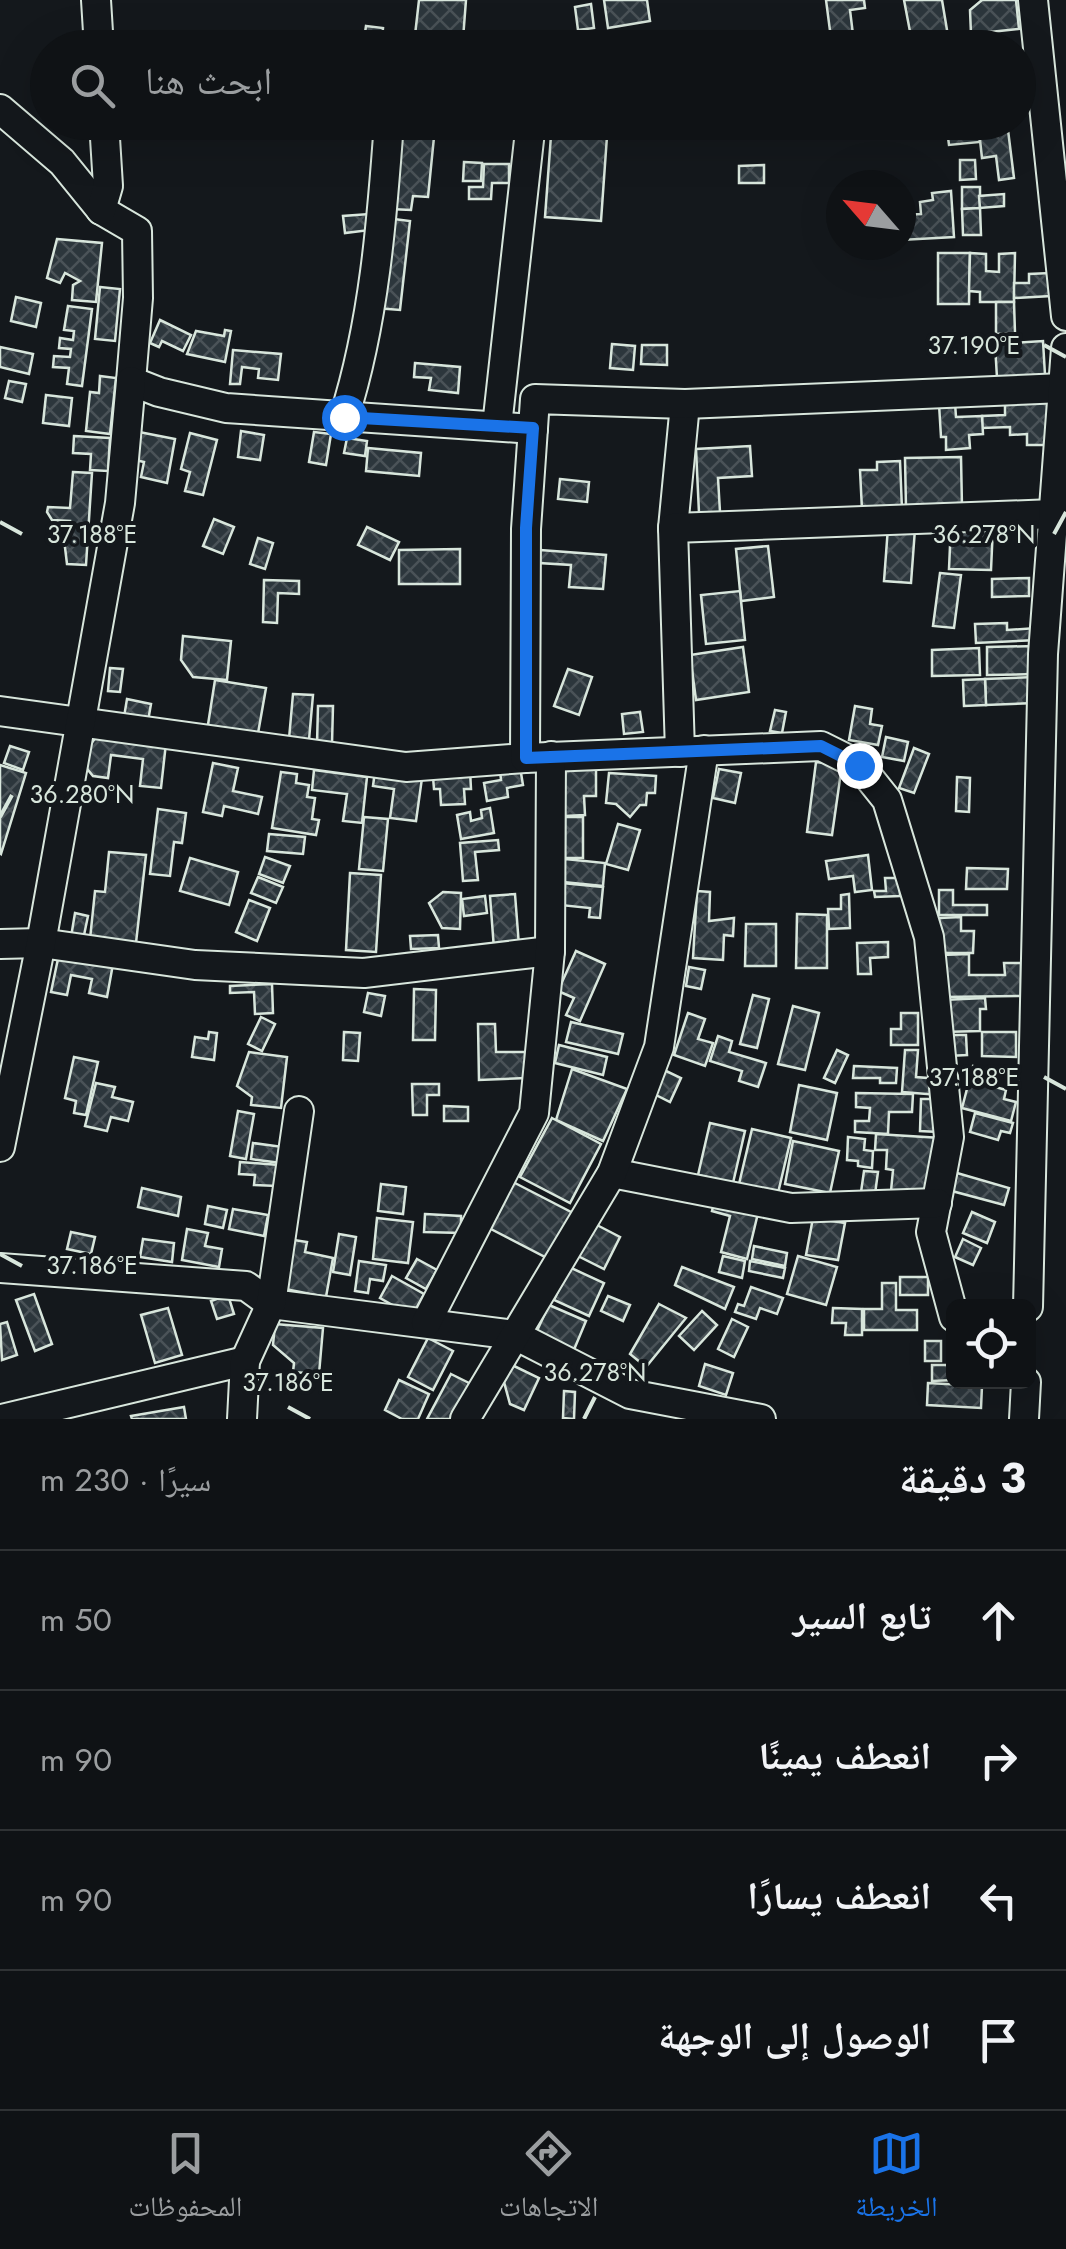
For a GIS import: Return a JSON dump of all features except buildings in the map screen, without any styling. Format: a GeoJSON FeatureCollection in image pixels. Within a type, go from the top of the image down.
{"type":"FeatureCollection","features":[{"type":"Feature","properties":{"kind":"street"},"geometry":{"type":"LineString","coordinates":[[96,0],[98,30]]}},
{"type":"Feature","properties":{"kind":"street"},"geometry":{"type":"LineString","coordinates":[[1033,0],[1066,316]]}},
{"type":"Feature","properties":{"kind":"street"},"geometry":{"type":"LineString","coordinates":[[0,109],[30,135]]}},
{"type":"Feature","properties":{"kind":"street"},"geometry":{"type":"LineString","coordinates":[[0,1147],[120,502],[138,298],[137,231],[101,210],[62,162],[36,140]]}},
{"type":"Feature","properties":{"kind":"street"},"geometry":{"type":"LineString","coordinates":[[101,210],[108,186],[105,140]]}},
{"type":"Feature","properties":{"kind":"street"},"geometry":{"type":"LineString","coordinates":[[344,417],[356,378],[380,232],[388,140]]}},
{"type":"Feature","properties":{"kind":"street"},"geometry":{"type":"LineString","coordinates":[[497,426],[528,140]]}},
{"type":"Feature","properties":{"kind":"street"},"geometry":{"type":"LineString","coordinates":[[1028,1299],[1043,654],[1066,348]]}},
{"type":"Feature","properties":{"kind":"street"},"geometry":{"type":"LineString","coordinates":[[131,381],[226,408],[533,428]]}},
{"type":"Feature","properties":{"kind":"street"},"geometry":{"type":"LineString","coordinates":[[426,1323],[534,1113],[550,950],[526,528],[536,399],[685,404],[1064,398]]}},
{"type":"Feature","properties":{"kind":"street"},"geometry":{"type":"LineString","coordinates":[[465,1419],[612,1173],[659,1047],[692,751],[674,528],[685,404]]}},
{"type":"Feature","properties":{"kind":"street"},"geometry":{"type":"LineString","coordinates":[[674,528],[1054,514]]}},
{"type":"Feature","properties":{"kind":"street"},"geometry":{"type":"LineString","coordinates":[[0,711],[406,768],[538,757],[821,746],[859,765],[887,800],[930,937],[949,1137],[932,1232],[949,1299]]}},
{"type":"Feature","properties":{"kind":"street"},"geometry":{"type":"LineString","coordinates":[[0,944],[41,943],[195,965],[364,973],[550,950]]}},
{"type":"Feature","properties":{"kind":"street"},"geometry":{"type":"LineString","coordinates":[[242,1419],[245,1361],[271,1304],[298,1111]]}},
{"type":"Feature","properties":{"kind":"street"},"geometry":{"type":"LineString","coordinates":[[612,1173],[790,1208],[937,1202]]}},
{"type":"Feature","properties":{"kind":"street"},"geometry":{"type":"LineString","coordinates":[[0,1268],[246,1286],[271,1304],[515,1335],[630,1394],[761,1419]]}},
{"type":"Feature","properties":{"kind":"street"},"geometry":{"type":"LineString","coordinates":[[2,1419],[245,1361]]}},
{"type":"Feature","properties":{"kind":"street"},"geometry":{"type":"LineString","coordinates":[[1024,1419],[1026,1389]]}},
{"type":"Feature","properties":{"kind":"route"},"geometry":{"type":"LineString","coordinates":[[344,417],[533,428],[526,528],[526,758],[821,746],[859,765]]}}]}
